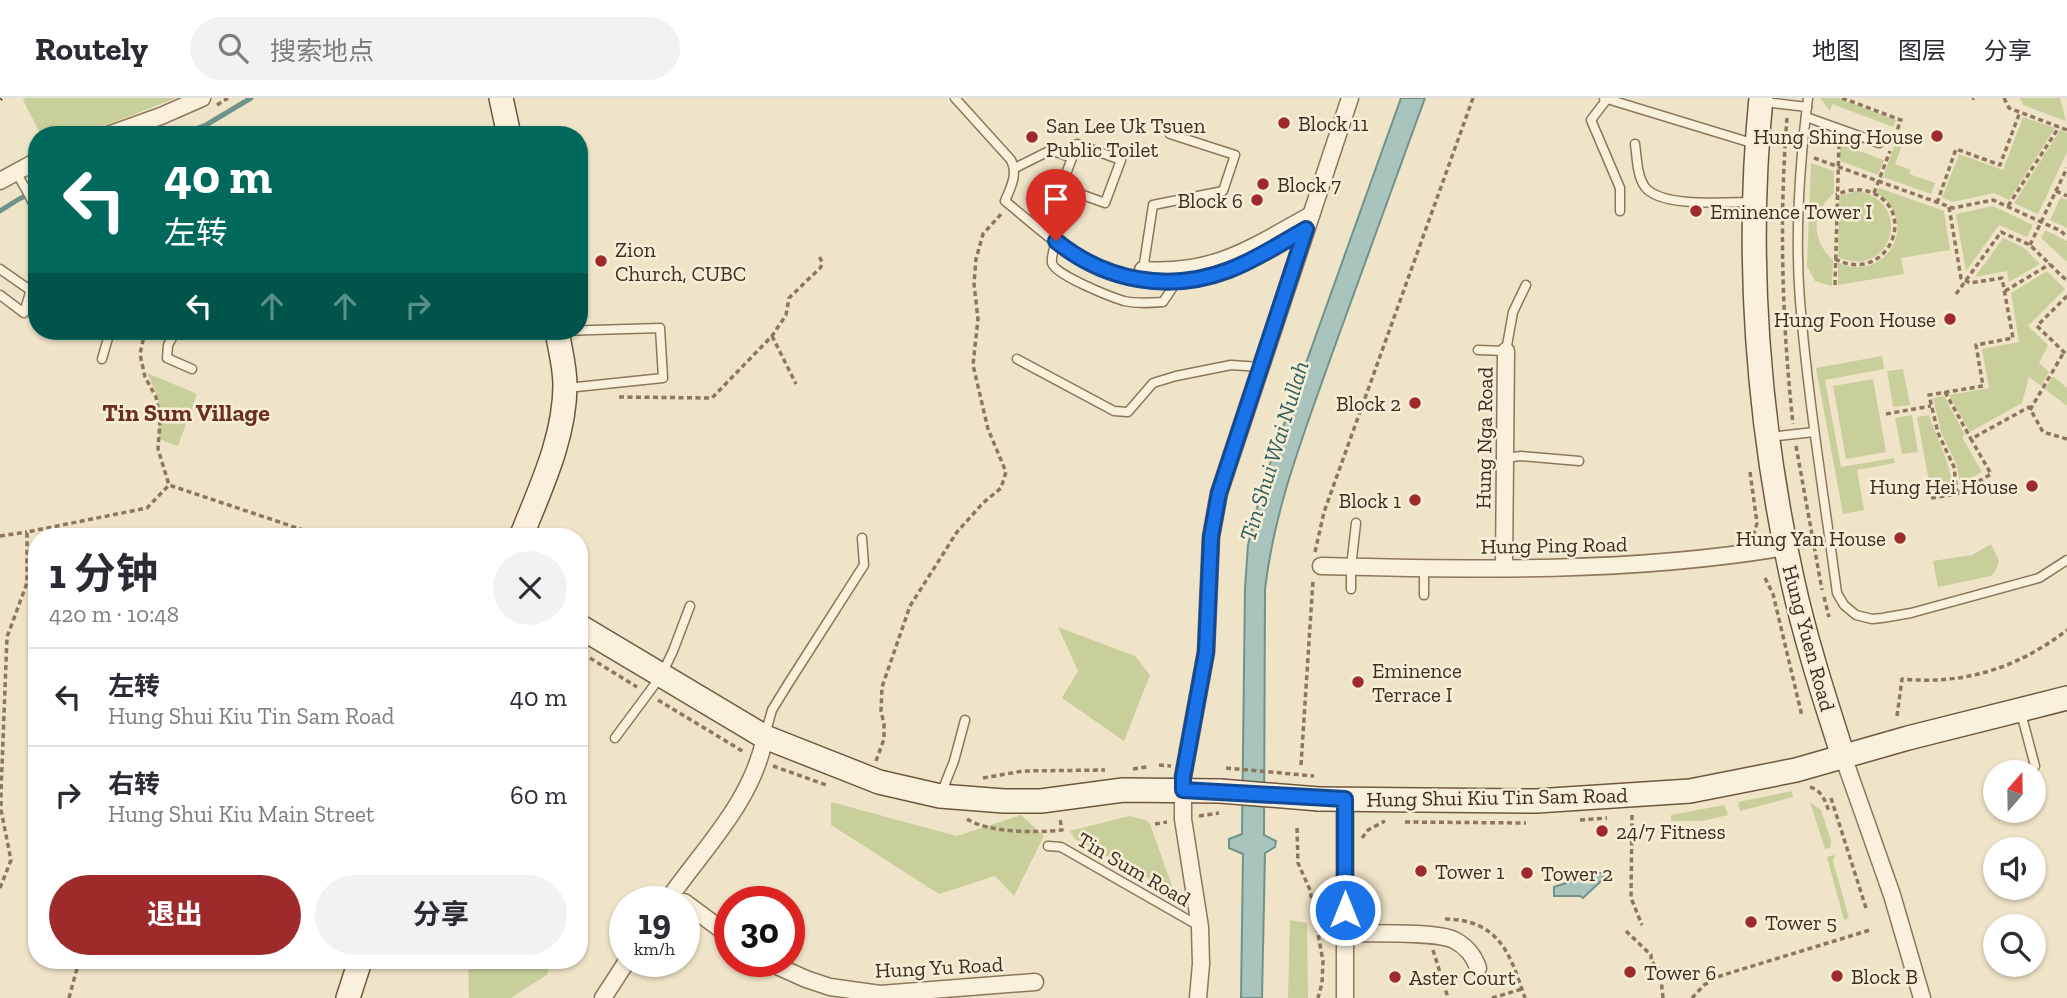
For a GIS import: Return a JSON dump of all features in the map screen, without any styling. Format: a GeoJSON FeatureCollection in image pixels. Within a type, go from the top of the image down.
{"type":"FeatureCollection","features":[{"type":"Feature","properties":{"kind":"street"},"geometry":{"type":"LineString","coordinates":[[133,126],[202,98]]}},
{"type":"Feature","properties":{"kind":"street"},"geometry":{"type":"LineString","coordinates":[[501,98],[507,126]]}},
{"type":"Feature","properties":{"kind":"street"},"geometry":{"type":"LineString","coordinates":[[1198,998],[1200,927],[1183,819],[1183,777],[1206,652],[1211,537],[1219,493],[1350,98]]}},
{"type":"Feature","properties":{"kind":"street","name":"Hung Yuen Road"},"geometry":{"type":"LineString","coordinates":[[1761,100],[1756,202],[1758,331],[1768,438],[1786,547],[1815,669],[1892,895],[1922,998]]}},
{"type":"Feature","properties":{"kind":"street"},"geometry":{"type":"LineString","coordinates":[[0,181],[18,175],[28,168]]}},
{"type":"Feature","properties":{"kind":"street"},"geometry":{"type":"LineString","coordinates":[[1143,270],[1185,270],[1226,260],[1308,222]]}},
{"type":"Feature","properties":{"kind":"street"},"geometry":{"type":"LineString","coordinates":[[524,528],[559,436],[565,388],[558,340]]}},
{"type":"Feature","properties":{"kind":"street","name":"Hung Nga Road"},"geometry":{"type":"LineString","coordinates":[[1504,567],[1506,351]]}},
{"type":"Feature","properties":{"kind":"street","name":"Hung Ping Road"},"geometry":{"type":"LineString","coordinates":[[1316,563],[1351,567],[1504,567],[1679,562],[1738,556],[1786,547]]}},
{"type":"Feature","properties":{"kind":"street","name":"Hung Shui Kiu Tin Sam Road"},"geometry":{"type":"LineString","coordinates":[[588,635],[765,737],[879,782],[944,787],[1041,801],[1123,790],[1183,790],[1219,802],[1319,799],[1536,801],[1690,791],[1796,770],[2067,698]]}},
{"type":"Feature","properties":{"kind":"street"},"geometry":{"type":"LineString","coordinates":[[686,886],[733,815],[760,762],[765,737]]}},
{"type":"Feature","properties":{"kind":"street"},"geometry":{"type":"LineString","coordinates":[[1345,799],[1345,998]]}},
{"type":"Feature","properties":{"kind":"street"},"geometry":{"type":"LineString","coordinates":[[1345,933],[1448,938],[1464,946],[1478,968]]}},
{"type":"Feature","properties":{"kind":"street"},"geometry":{"type":"LineString","coordinates":[[348,998],[357,969]]}},
{"type":"Feature","properties":{"kind":"street"},"geometry":{"type":"LineString","coordinates":[[603,998],[617,977]]}},
{"type":"Feature","properties":{"kind":"street","name":"Hung Yu Road"},"geometry":{"type":"LineString","coordinates":[[801,977],[855,992],[880,994],[1035,982]]}},
{"type":"Feature","properties":{"kind":"lane"},"geometry":{"type":"LineString","coordinates":[[955,98],[1011,160],[1015,168],[1005,201],[1056,241],[1107,273],[1142,280],[1177,281],[1209,277],[1230,270],[1308,222]]}},
{"type":"Feature","properties":{"kind":"lane"},"geometry":{"type":"LineString","coordinates":[[1620,211],[1620,188],[1591,120],[1606,99],[1758,145]]}},
{"type":"Feature","properties":{"kind":"lane"},"geometry":{"type":"LineString","coordinates":[[1761,100],[1807,107],[1879,143]]}},
{"type":"Feature","properties":{"kind":"lane"},"geometry":{"type":"LineString","coordinates":[[1807,107],[1802,153],[1800,299],[1814,432],[1837,593],[1844,605],[1856,615],[1872,619],[1911,613],[2039,578],[2067,560]]}},
{"type":"Feature","properties":{"kind":"lane"},"geometry":{"type":"LineString","coordinates":[[1143,270],[1153,205],[1223,191],[1235,155],[1170,134]]}},
{"type":"Feature","properties":{"kind":"lane"},"geometry":{"type":"LineString","coordinates":[[1077,144],[1121,160],[1105,203],[1061,187],[1072,158],[1077,144]]}},
{"type":"Feature","properties":{"kind":"lane"},"geometry":{"type":"LineString","coordinates":[[1635,144],[1645,187],[1658,197],[1673,201],[1756,202]]}},
{"type":"Feature","properties":{"kind":"lane"},"geometry":{"type":"LineString","coordinates":[[1015,168],[1051,150],[1072,158]]}},
{"type":"Feature","properties":{"kind":"lane"},"geometry":{"type":"LineString","coordinates":[[18,175],[28,193]]}},
{"type":"Feature","properties":{"kind":"lane"},"geometry":{"type":"LineString","coordinates":[[1056,241],[1052,258],[1055,268],[1125,301],[1163,302],[1177,281]]}},
{"type":"Feature","properties":{"kind":"lane"},"geometry":{"type":"LineString","coordinates":[[0,269],[28,289]]}},
{"type":"Feature","properties":{"kind":"lane"},"geometry":{"type":"LineString","coordinates":[[1478,350],[1506,351],[1513,312],[1526,285]]}},
{"type":"Feature","properties":{"kind":"lane"},"geometry":{"type":"LineString","coordinates":[[0,295],[24,313],[28,298]]}},
{"type":"Feature","properties":{"kind":"lane"},"geometry":{"type":"LineString","coordinates":[[565,388],[663,378],[660,328],[588,330]]}},
{"type":"Feature","properties":{"kind":"lane"},"geometry":{"type":"LineString","coordinates":[[102,359],[107,340]]}},
{"type":"Feature","properties":{"kind":"lane"},"geometry":{"type":"LineString","coordinates":[[171,340],[167,358],[192,369]]}},
{"type":"Feature","properties":{"kind":"lane"},"geometry":{"type":"LineString","coordinates":[[1017,359],[1114,411],[1128,412],[1153,383],[1231,365],[1261,367]]}},
{"type":"Feature","properties":{"kind":"lane"},"geometry":{"type":"LineString","coordinates":[[1768,438],[1814,432]]}},
{"type":"Feature","properties":{"kind":"lane"},"geometry":{"type":"LineString","coordinates":[[1505,458],[1521,456],[1579,461]]}},
{"type":"Feature","properties":{"kind":"lane"},"geometry":{"type":"LineString","coordinates":[[1351,589],[1356,523]]}},
{"type":"Feature","properties":{"kind":"lane"},"geometry":{"type":"LineString","coordinates":[[765,737],[772,710],[864,565],[862,538]]}},
{"type":"Feature","properties":{"kind":"lane"},"geometry":{"type":"LineString","coordinates":[[1424,567],[1424,595]]}},
{"type":"Feature","properties":{"kind":"lane"},"geometry":{"type":"LineString","coordinates":[[615,738],[661,676],[690,606]]}},
{"type":"Feature","properties":{"kind":"lane"},"geometry":{"type":"LineString","coordinates":[[2020,710],[2033,760]]}},
{"type":"Feature","properties":{"kind":"lane"},"geometry":{"type":"LineString","coordinates":[[944,787],[965,720]]}},
{"type":"Feature","properties":{"kind":"lane","name":"Tin Sum Road"},"geometry":{"type":"LineString","coordinates":[[1048,846],[1061,847],[1200,927]]}},
{"type":"Feature","properties":{"kind":"path"},"geometry":{"type":"LineString","coordinates":[[1301,765],[1316,563],[1324,512],[1473,98]]}},
{"type":"Feature","properties":{"kind":"path"},"geometry":{"type":"LineString","coordinates":[[2004,98],[2009,108],[2067,130]]}},
{"type":"Feature","properties":{"kind":"path"},"geometry":{"type":"LineString","coordinates":[[1937,203],[1956,149],[2000,165],[2020,112]]}},
{"type":"Feature","properties":{"kind":"path"},"geometry":{"type":"LineString","coordinates":[[2008,206],[2059,127]]}},
{"type":"Feature","properties":{"kind":"path"},"geometry":{"type":"LineString","coordinates":[[1835,285],[1838,141],[1850,146]]}},
{"type":"Feature","properties":{"kind":"path"},"geometry":{"type":"LineString","coordinates":[[1802,153],[1953,208],[1993,200],[2061,231],[2067,237]]}},
{"type":"Feature","properties":{"kind":"path"},"geometry":{"type":"LineString","coordinates":[[2030,245],[2067,168]]}},
{"type":"Feature","properties":{"kind":"path"},"geometry":{"type":"LineString","coordinates":[[1835,259],[1851,265],[1868,264],[1889,248],[1895,233],[1893,215],[1877,195],[1861,190],[1844,191],[1836,195]]}},
{"type":"Feature","properties":{"kind":"path"},"geometry":{"type":"LineString","coordinates":[[2056,191],[2067,197]]}},
{"type":"Feature","properties":{"kind":"path"},"geometry":{"type":"LineString","coordinates":[[874,761],[884,739],[882,687],[910,606],[957,531],[1001,488],[1006,472],[988,429],[973,365],[978,319],[974,284],[976,259],[983,234],[1002,212],[1005,201]]}},
{"type":"Feature","properties":{"kind":"path"},"geometry":{"type":"LineString","coordinates":[[1949,207],[1961,278],[1970,284],[2002,278],[2013,338],[1976,345],[1983,386],[1929,395],[1938,433],[1954,467],[1957,494]]}},
{"type":"Feature","properties":{"kind":"path"},"geometry":{"type":"LineString","coordinates":[[1956,294],[2001,232],[2030,245],[2067,281]]}},
{"type":"Feature","properties":{"kind":"path"},"geometry":{"type":"LineString","coordinates":[[618,397],[712,398],[772,336],[786,316],[789,299],[821,267],[819,256]]}},
{"type":"Feature","properties":{"kind":"path"},"geometry":{"type":"LineString","coordinates":[[2005,291],[2050,264]]}},
{"type":"Feature","properties":{"kind":"path"},"geometry":{"type":"LineString","coordinates":[[2030,410],[2065,354],[2037,326],[2067,296]]}},
{"type":"Feature","properties":{"kind":"path"},"geometry":{"type":"LineString","coordinates":[[772,336],[796,384]]}},
{"type":"Feature","properties":{"kind":"path"},"geometry":{"type":"LineString","coordinates":[[143,340],[140,354],[145,377],[156,397],[160,421],[159,449],[169,485]]}},
{"type":"Feature","properties":{"kind":"path"},"geometry":{"type":"LineString","coordinates":[[1931,498],[1957,494],[1991,474],[1944,392]]}},
{"type":"Feature","properties":{"kind":"path"},"geometry":{"type":"LineString","coordinates":[[1886,414],[1931,406]]}},
{"type":"Feature","properties":{"kind":"path"},"geometry":{"type":"LineString","coordinates":[[1971,439],[2029,407],[2043,432],[2067,439]]}},
{"type":"Feature","properties":{"kind":"path"},"geometry":{"type":"LineString","coordinates":[[47,528],[147,508],[169,485]]}},
{"type":"Feature","properties":{"kind":"path"},"geometry":{"type":"LineString","coordinates":[[169,485],[297,528]]}},
{"type":"Feature","properties":{"kind":"path"},"geometry":{"type":"LineString","coordinates":[[0,536],[27,532],[27,583],[7,637],[1,810],[11,860],[0,888]]}},
{"type":"Feature","properties":{"kind":"path"},"geometry":{"type":"LineString","coordinates":[[1765,578],[1773,594],[1802,716]]}},
{"type":"Feature","properties":{"kind":"path"},"geometry":{"type":"LineString","coordinates":[[1897,716],[1902,679],[1945,680],[1989,672],[2031,655],[2067,630]]}},
{"type":"Feature","properties":{"kind":"path"},"geometry":{"type":"LineString","coordinates":[[1226,768],[1314,776]]}},
{"type":"Feature","properties":{"kind":"path"},"geometry":{"type":"LineString","coordinates":[[944,787],[1023,771],[1116,770]]}},
{"type":"Feature","properties":{"kind":"path"},"geometry":{"type":"LineString","coordinates":[[1808,787],[1820,793],[1829,812]]}},
{"type":"Feature","properties":{"kind":"path"},"geometry":{"type":"LineString","coordinates":[[1831,799],[1866,908]]}},
{"type":"Feature","properties":{"kind":"path"},"geometry":{"type":"LineString","coordinates":[[1208,815],[1219,802]]}},
{"type":"Feature","properties":{"kind":"path"},"geometry":{"type":"LineString","coordinates":[[1632,815],[1631,898],[1642,925]]}},
{"type":"Feature","properties":{"kind":"path"},"geometry":{"type":"LineString","coordinates":[[1360,847],[1368,830],[1385,821]]}},
{"type":"Feature","properties":{"kind":"path"},"geometry":{"type":"LineString","coordinates":[[1297,828],[1298,863],[1310,890],[1323,961],[1318,998]]}},
{"type":"Feature","properties":{"kind":"path"},"geometry":{"type":"LineString","coordinates":[[1437,919],[1464,921],[1497,938],[1506,947],[1525,998]]}},
{"type":"Feature","properties":{"kind":"path"},"geometry":{"type":"LineString","coordinates":[[1692,998],[1704,985],[1720,976],[1870,930]]}},
{"type":"Feature","properties":{"kind":"path"},"geometry":{"type":"LineString","coordinates":[[1626,931],[1651,955],[1651,961],[1660,970],[1663,998]]}},
{"type":"Feature","properties":{"kind":"path"},"geometry":{"type":"LineString","coordinates":[[1433,948],[1448,998]]}},
{"type":"Feature","properties":{"kind":"path"},"geometry":{"type":"LineString","coordinates":[[69,998],[77,969]]}},
{"type":"Feature","properties":{"kind":"path"},"geometry":{"type":"LineString","coordinates":[[1492,998],[1522,989]]}},
{"type":"Feature","properties":{"kind":"green space"},"geometry":{"type":"Polygon","coordinates":[[[176,98],[104,126],[36,126],[23,100],[176,98]]]}},
{"type":"Feature","properties":{"kind":"green space"},"geometry":{"type":"Polygon","coordinates":[[[1820,98],[1838,98],[1896,120],[1893,127],[1832,104],[1830,111],[1820,98]]]}},
{"type":"Feature","properties":{"kind":"green space"},"geometry":{"type":"Polygon","coordinates":[[[2020,98],[2060,98],[2066,121],[2023,105],[2020,98]]]}},
{"type":"Feature","properties":{"kind":"green space"},"geometry":{"type":"Polygon","coordinates":[[[2023,117],[2055,128],[2009,200],[1994,193],[1953,202],[1942,198],[1959,154],[2003,170],[2023,117]]]}},
{"type":"Feature","properties":{"kind":"green space"},"geometry":{"type":"Polygon","coordinates":[[[2060,130],[2067,133],[2067,152],[2038,214],[2014,203],[2060,130]]]}},
{"type":"Feature","properties":{"kind":"green space"},"geometry":{"type":"Polygon","coordinates":[[[1840,144],[1884,160],[1878,175],[1840,161],[1840,144]]]}},
{"type":"Feature","properties":{"kind":"green space"},"geometry":{"type":"Polygon","coordinates":[[[1895,144],[1902,146],[1895,164],[1911,170],[1909,174],[1935,183],[1931,194],[1883,177],[1895,144]]]}},
{"type":"Feature","properties":{"kind":"green space"},"geometry":{"type":"Polygon","coordinates":[[[1811,163],[1834,171],[1834,193],[1821,209],[1817,226],[1821,244],[1833,260],[1832,286],[1815,281],[1807,266],[1811,163]]]}},
{"type":"Feature","properties":{"kind":"green space"},"geometry":{"type":"Polygon","coordinates":[[[1879,188],[1944,211],[1950,250],[1901,258],[1904,274],[1838,285],[1838,263],[1856,267],[1871,265],[1883,258],[1892,247],[1897,234],[1896,219],[1890,205],[1877,193],[1879,188]]]}},
{"type":"Feature","properties":{"kind":"green space"},"geometry":{"type":"Polygon","coordinates":[[[1856,191],[1875,197],[1886,208],[1891,222],[1890,236],[1883,249],[1872,258],[1857,261],[1838,257],[1839,196],[1856,191]]]}},
{"type":"Feature","properties":{"kind":"green space"},"geometry":{"type":"Polygon","coordinates":[[[2061,197],[2067,200],[2067,228],[2050,220],[2061,197]]]}},
{"type":"Feature","properties":{"kind":"green space"},"geometry":{"type":"Polygon","coordinates":[[[1993,206],[2033,225],[2027,237],[1999,225],[1966,271],[1956,214],[1993,206]]]}},
{"type":"Feature","properties":{"kind":"green space"},"geometry":{"type":"Polygon","coordinates":[[[2045,230],[2067,241],[2067,262],[2041,238],[2045,230]]]}},
{"type":"Feature","properties":{"kind":"green space"},"geometry":{"type":"Polygon","coordinates":[[[2003,238],[2023,247],[2040,264],[2009,282],[2007,271],[1975,277],[2003,238]]]}},
{"type":"Feature","properties":{"kind":"green space"},"geometry":{"type":"Polygon","coordinates":[[[2047,271],[2065,289],[2028,326],[2048,345],[2039,363],[2049,372],[2041,386],[2029,377],[2022,403],[1970,432],[1949,395],[1989,388],[1982,349],[2019,342],[2011,293],[2047,271]]]}},
{"type":"Feature","properties":{"kind":"green space"},"geometry":{"type":"Polygon","coordinates":[[[1882,356],[1884,369],[1825,380],[1841,467],[1894,458],[1895,463],[1857,470],[1864,510],[1843,514],[1816,368],[1882,356]]]}},
{"type":"Feature","properties":{"kind":"green space"},"geometry":{"type":"Polygon","coordinates":[[[1903,369],[1910,405],[1893,407],[1887,371],[1903,369]]]}},
{"type":"Feature","properties":{"kind":"green space"},"geometry":{"type":"Polygon","coordinates":[[[147,373],[197,394],[178,446],[159,439],[158,397],[147,373]]]}},
{"type":"Feature","properties":{"kind":"green space"},"geometry":{"type":"Polygon","coordinates":[[[2053,376],[2067,388],[2067,406],[2045,389],[2053,376]]]}},
{"type":"Feature","properties":{"kind":"green space"},"geometry":{"type":"Polygon","coordinates":[[[1873,379],[1886,452],[1846,459],[1833,386],[1873,379]]]}},
{"type":"Feature","properties":{"kind":"green space"},"geometry":{"type":"Polygon","coordinates":[[[1944,396],[1965,435],[1962,437],[1982,472],[1960,485],[1957,466],[1941,432],[1933,398],[1944,396]]]}},
{"type":"Feature","properties":{"kind":"green space"},"geometry":{"type":"Polygon","coordinates":[[[1912,415],[1918,452],[1902,454],[1895,418],[1912,415]]]}},
{"type":"Feature","properties":{"kind":"green space"},"geometry":{"type":"Polygon","coordinates":[[[1929,415],[1953,488],[1931,492],[1917,417],[1929,415]]]}},
{"type":"Feature","properties":{"kind":"green space"},"geometry":{"type":"Polygon","coordinates":[[[1991,544],[1999,561],[1991,576],[1938,587],[1933,561],[1972,555],[1991,544]]]}},
{"type":"Feature","properties":{"kind":"green space"},"geometry":{"type":"Polygon","coordinates":[[[1058,627],[1135,656],[1150,675],[1124,741],[1062,698],[1078,671],[1058,627]]]}},
{"type":"Feature","properties":{"kind":"green space"},"geometry":{"type":"Polygon","coordinates":[[[1792,791],[1793,797],[1740,811],[1738,802],[1792,791]]]}},
{"type":"Feature","properties":{"kind":"green space"},"geometry":{"type":"Polygon","coordinates":[[[831,802],[957,836],[1021,815],[1044,836],[1014,896],[995,876],[939,894],[831,825],[831,802]]]}},
{"type":"Feature","properties":{"kind":"green space"},"geometry":{"type":"Polygon","coordinates":[[[1810,802],[1821,810],[1831,840],[1830,848],[1825,849],[1810,802]]]}},
{"type":"Feature","properties":{"kind":"green space"},"geometry":{"type":"Polygon","coordinates":[[[1724,805],[1728,815],[1702,821],[1671,821],[1671,815],[1724,805]]]}},
{"type":"Feature","properties":{"kind":"green space"},"geometry":{"type":"Polygon","coordinates":[[[1130,816],[1146,820],[1150,824],[1172,886],[1171,890],[1075,839],[1070,831],[1130,816]]]}},
{"type":"Feature","properties":{"kind":"green space"},"geometry":{"type":"Polygon","coordinates":[[[1835,855],[1833,861],[1849,918],[1844,920],[1827,857],[1835,855]]]}},
{"type":"Feature","properties":{"kind":"green space"},"geometry":{"type":"Polygon","coordinates":[[[1290,920],[1307,923],[1308,998],[1288,998],[1290,920]]]}},
{"type":"Feature","properties":{"kind":"green space"},"geometry":{"type":"Polygon","coordinates":[[[468,969],[549,969],[547,975],[511,998],[469,998],[468,969]]]}},
{"type":"Feature","properties":{"kind":"water"},"geometry":{"type":"Polygon","coordinates":[[[1401,98],[1425,98],[1301,441],[1269,559],[1265,590],[1264,835],[1276,841],[1275,847],[1265,853],[1262,998],[1241,998],[1243,854],[1229,848],[1229,839],[1242,834],[1245,588],[1248,545],[1263,483],[1401,98]]]}},
{"type":"Feature","properties":{"kind":"water"},"geometry":{"type":"Polygon","coordinates":[[[1579,873],[1603,873],[1603,879],[1583,898],[1554,896],[1554,887],[1578,879],[1579,873]]]}},
{"type":"Feature","properties":{"kind":"waterway"},"geometry":{"type":"LineString","coordinates":[[203,126],[251,98]]}},
{"type":"Feature","properties":{"kind":"waterway"},"geometry":{"type":"LineString","coordinates":[[0,211],[28,195]]}},
{"type":"Feature","properties":{"kind":"place","name":"Block 11"},"geometry":{"type":"Point","coordinates":[1284,123]}},
{"type":"Feature","properties":{"kind":"place","name":"Hung Shing House"},"geometry":{"type":"Point","coordinates":[1937,136]}},
{"type":"Feature","properties":{"kind":"place","name":"San Lee Uk Tsuen Public Toilet"},"geometry":{"type":"Point","coordinates":[1032,137]}},
{"type":"Feature","properties":{"kind":"place","name":"Block 7"},"geometry":{"type":"Point","coordinates":[1263,184]}},
{"type":"Feature","properties":{"kind":"place","name":"Block 6"},"geometry":{"type":"Point","coordinates":[1257,200]}},
{"type":"Feature","properties":{"kind":"place","name":"Eminence Tower I"},"geometry":{"type":"Point","coordinates":[1696,211]}},
{"type":"Feature","properties":{"kind":"place","name":"Zion Church, CUBC"},"geometry":{"type":"Point","coordinates":[601,261]}},
{"type":"Feature","properties":{"kind":"place","name":"Hung Foon House"},"geometry":{"type":"Point","coordinates":[1950,319]}},
{"type":"Feature","properties":{"kind":"place","name":"Block 2"},"geometry":{"type":"Point","coordinates":[1415,403]}},
{"type":"Feature","properties":{"kind":"place","name":"Hung Hei House"},"geometry":{"type":"Point","coordinates":[2032,486]}},
{"type":"Feature","properties":{"kind":"place","name":"Block 1"},"geometry":{"type":"Point","coordinates":[1415,500]}},
{"type":"Feature","properties":{"kind":"place","name":"Hung Yan House"},"geometry":{"type":"Point","coordinates":[1900,538]}},
{"type":"Feature","properties":{"kind":"place","name":"Eminence Terrace I"},"geometry":{"type":"Point","coordinates":[1358,682]}},
{"type":"Feature","properties":{"kind":"place","name":"24/7 Fitness"},"geometry":{"type":"Point","coordinates":[1602,831]}},
{"type":"Feature","properties":{"kind":"place","name":"Tower 1"},"geometry":{"type":"Point","coordinates":[1421,871]}},
{"type":"Feature","properties":{"kind":"place","name":"Tower 2"},"geometry":{"type":"Point","coordinates":[1527,873]}},
{"type":"Feature","properties":{"kind":"place","name":"Tower 5"},"geometry":{"type":"Point","coordinates":[1751,922]}},
{"type":"Feature","properties":{"kind":"place","name":"Tower 6"},"geometry":{"type":"Point","coordinates":[1630,972]}},
{"type":"Feature","properties":{"kind":"place","name":"Block B"},"geometry":{"type":"Point","coordinates":[1837,976]}},
{"type":"Feature","properties":{"kind":"place","name":"Aster Court"},"geometry":{"type":"Point","coordinates":[1395,977]}},
{"type":"Feature","properties":{"kind":"district","name":"Tin Sum Village"},"geometry":{"type":"Point","coordinates":[186,412]}},
{"type":"Feature","properties":{"kind":"route"},"geometry":{"type":"LineString","coordinates":[[1056,241],[1066,250],[1107,273],[1142,280],[1186,281],[1230,270],[1306,229],[1219,493],[1211,537],[1206,652],[1183,777],[1183,790],[1345,799],[1345,910]]}},
{"type":"Feature","properties":{"kind":"water label","name":"Tin Shui Wai Nullah"},"geometry":{"type":"Point","coordinates":[1274,451]}}]}
